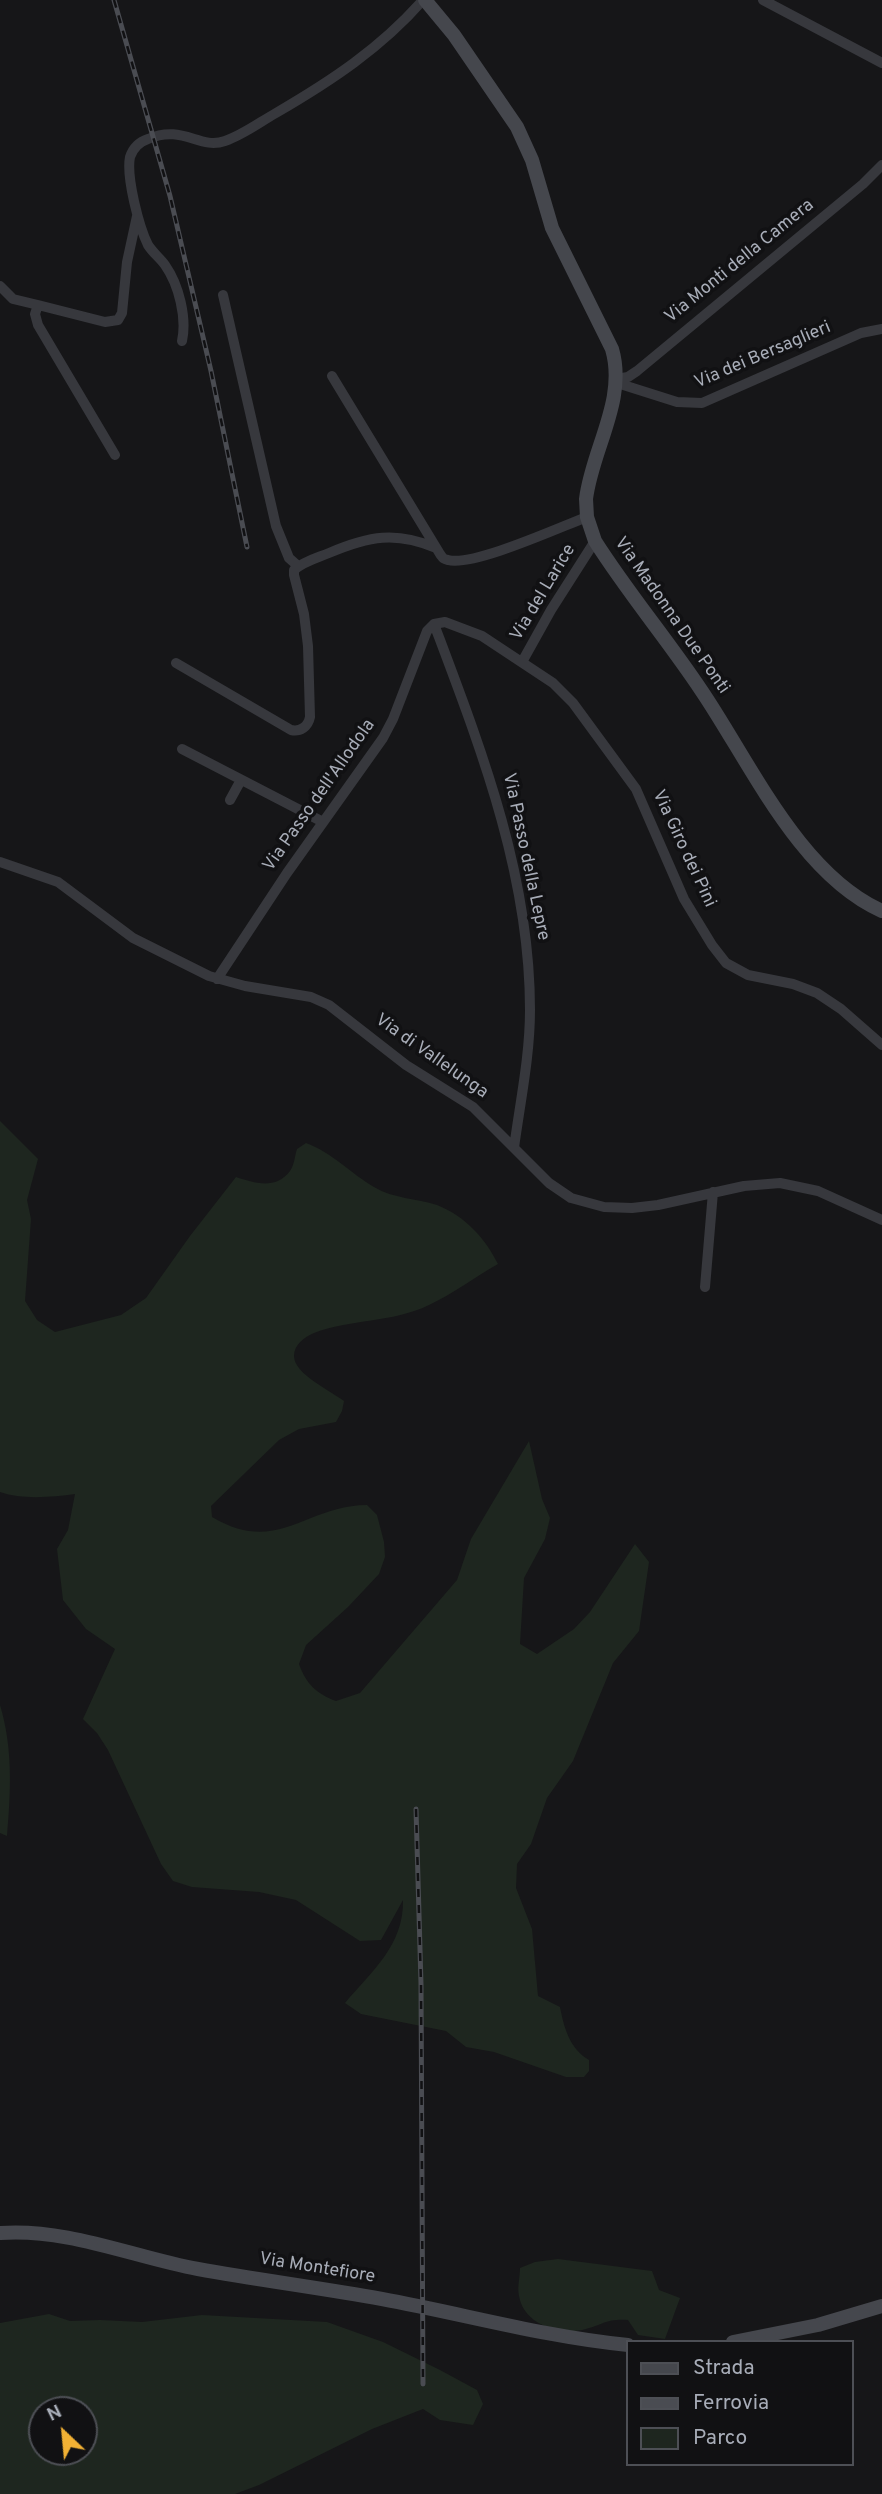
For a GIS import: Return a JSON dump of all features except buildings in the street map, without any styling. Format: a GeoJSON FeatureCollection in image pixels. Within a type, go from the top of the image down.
{"type":"FeatureCollection","features":[{"type":"Feature","properties":{"kind":"main road","name":"Via Madonna Due Ponti"},"geometry":{"type":"LineString","coordinates":[[424,0],[454,35],[521,136],[537,175],[552,228],[610,343],[616,365],[616,381],[586,492],[587,517],[595,541],[702,691],[767,797],[792,832],[849,892],[882,911]]}},
{"type":"Feature","properties":{"kind":"main road","name":"Via Montefiore"},"geometry":{"type":"LineString","coordinates":[[0,2233],[63,2237],[196,2269],[382,2299],[523,2328],[626,2345]]}},
{"type":"Feature","properties":{"kind":"main road"},"geometry":{"type":"LineString","coordinates":[[743,2340],[818,2325],[882,2306]]}},
{"type":"Feature","properties":{"kind":"street"},"geometry":{"type":"LineString","coordinates":[[183,341],[184,321],[174,282],[165,265],[149,246],[138,213],[129,168],[131,154],[140,143],[170,133],[213,143],[231,139],[330,81],[357,62],[390,36],[424,0]]}},
{"type":"Feature","properties":{"kind":"street"},"geometry":{"type":"LineString","coordinates":[[763,0],[882,63]]}},
{"type":"Feature","properties":{"kind":"street","name":"Via Monti della Camera"},"geometry":{"type":"LineString","coordinates":[[616,381],[634,373],[863,184],[882,165]]}},
{"type":"Feature","properties":{"kind":"street"},"geometry":{"type":"LineString","coordinates":[[0,286],[13,299],[105,322],[118,320],[122,313],[129,250],[138,213]]}},
{"type":"Feature","properties":{"kind":"street"},"geometry":{"type":"LineString","coordinates":[[223,295],[276,526],[289,558],[298,566]]}},
{"type":"Feature","properties":{"kind":"street"},"geometry":{"type":"LineString","coordinates":[[38,305],[35,314],[38,325],[115,455]]}},
{"type":"Feature","properties":{"kind":"street","name":"Via dei Bersaglieri"},"geometry":{"type":"LineString","coordinates":[[616,381],[677,402],[702,403],[861,333],[882,329]]}},
{"type":"Feature","properties":{"kind":"street"},"geometry":{"type":"LineString","coordinates":[[332,376],[441,556],[449,561],[484,556],[587,517]]}},
{"type":"Feature","properties":{"kind":"street"},"geometry":{"type":"LineString","coordinates":[[176,663],[290,730],[303,729],[310,717],[310,670],[304,614],[293,575],[298,566],[344,547],[375,538],[406,537],[436,548]]}},
{"type":"Feature","properties":{"kind":"street","name":"Via del Larice"},"geometry":{"type":"LineString","coordinates":[[523,662],[551,610],[595,541]]}},
{"type":"Feature","properties":{"kind":"street","name":"Via Giro dei Pini"},"geometry":{"type":"LineString","coordinates":[[434,624],[445,622],[474,633],[553,683],[573,703],[636,789],[684,899],[722,958],[748,975],[798,985],[817,993],[841,1009],[882,1045]]}},
{"type":"Feature","properties":{"kind":"street","name":"Via Passo dell'Allodola"},"geometry":{"type":"LineString","coordinates":[[217,979],[385,734],[427,631],[434,624]]}},
{"type":"Feature","properties":{"kind":"street","name":"Via Passo della Lepre"},"geometry":{"type":"LineString","coordinates":[[434,624],[493,785],[506,832],[523,923],[530,1013],[514,1148]]}},
{"type":"Feature","properties":{"kind":"street"},"geometry":{"type":"LineString","coordinates":[[181,749],[323,822]]}},
{"type":"Feature","properties":{"kind":"street"},"geometry":{"type":"LineString","coordinates":[[230,800],[241,780]]}},
{"type":"Feature","properties":{"kind":"street","name":"Via di Vallelunga"},"geometry":{"type":"LineString","coordinates":[[0,862],[58,882],[134,938],[217,979],[321,1001],[342,1014],[406,1065],[473,1107],[560,1193],[575,1200],[620,1209],[645,1207],[768,1183],[799,1185],[834,1197],[882,1220]]}},
{"type":"Feature","properties":{"kind":"street"},"geometry":{"type":"LineString","coordinates":[[705,1287],[713,1192]]}},
{"type":"Feature","properties":{"kind":"street"},"geometry":{"type":"LineString","coordinates":[[0,2242],[16,2232]]}},
{"type":"Feature","properties":{"kind":"green space"},"geometry":{"type":"Polygon","coordinates":[[[0,1121],[38,1159],[27,1200],[31,1219],[25,1301],[37,1320],[55,1332],[121,1315],[146,1298],[236,1177],[257,1183],[278,1181],[290,1171],[297,1149],[306,1143],[325,1152],[365,1182],[382,1191],[437,1205],[457,1215],[473,1229],[493,1254],[498,1264],[429,1305],[400,1315],[328,1329],[310,1335],[300,1342],[294,1352],[296,1363],[306,1376],[344,1401],[342,1411],[336,1422],[299,1429],[279,1440],[211,1506],[212,1517],[235,1528],[255,1532],[291,1526],[346,1507],[367,1505],[377,1515],[385,1557],[379,1574],[306,1645],[299,1664],[313,1687],[336,1701],[360,1693],[457,1580],[471,1539],[529,1441],[542,1499],[550,1518],[545,1539],[524,1578],[520,1644],[537,1654],[574,1629],[590,1612],[635,1544],[649,1562],[639,1631],[613,1663],[573,1761],[547,1798],[531,1844],[517,1864],[516,1888],[532,1929],[538,1996],[560,2007],[573,2044],[589,2060],[589,2071],[584,2077],[566,2077],[494,2052],[466,2047],[446,2031],[361,2014],[345,2003],[392,1944],[402,1916],[403,1900],[381,1940],[360,1941],[296,1900],[259,1892],[192,1887],[173,1881],[161,1864],[108,1750],[97,1733],[83,1719],[115,1649],[86,1629],[63,1600],[57,1549],[68,1530],[75,1494],[28,1497],[0,1492],[0,1121]]]}},
{"type":"Feature","properties":{"kind":"green space"},"geometry":{"type":"Polygon","coordinates":[[[0,1705],[10,1770],[7,1836],[0,1833],[0,1705]]]}},
{"type":"Feature","properties":{"kind":"green space"},"geometry":{"type":"Polygon","coordinates":[[[558,2259],[652,2271],[659,2290],[680,2298],[665,2339],[638,2335],[628,2320],[609,2321],[576,2331],[555,2329],[536,2321],[522,2306],[518,2286],[520,2268],[535,2262],[558,2259]]]}},
{"type":"Feature","properties":{"kind":"green space"},"geometry":{"type":"Polygon","coordinates":[[[49,2314],[70,2321],[142,2322],[202,2315],[327,2322],[383,2342],[440,2370],[477,2390],[483,2404],[473,2425],[440,2420],[423,2409],[372,2429],[259,2485],[235,2494],[0,2494],[0,2323],[49,2314]]]}},
{"type":"Feature","properties":{"kind":"railway"},"geometry":{"type":"LineString","coordinates":[[114,0],[170,196],[211,371],[247,547]]}},
{"type":"Feature","properties":{"kind":"railway"},"geometry":{"type":"LineString","coordinates":[[416,1809],[421,1984],[423,2384]]}}]}
